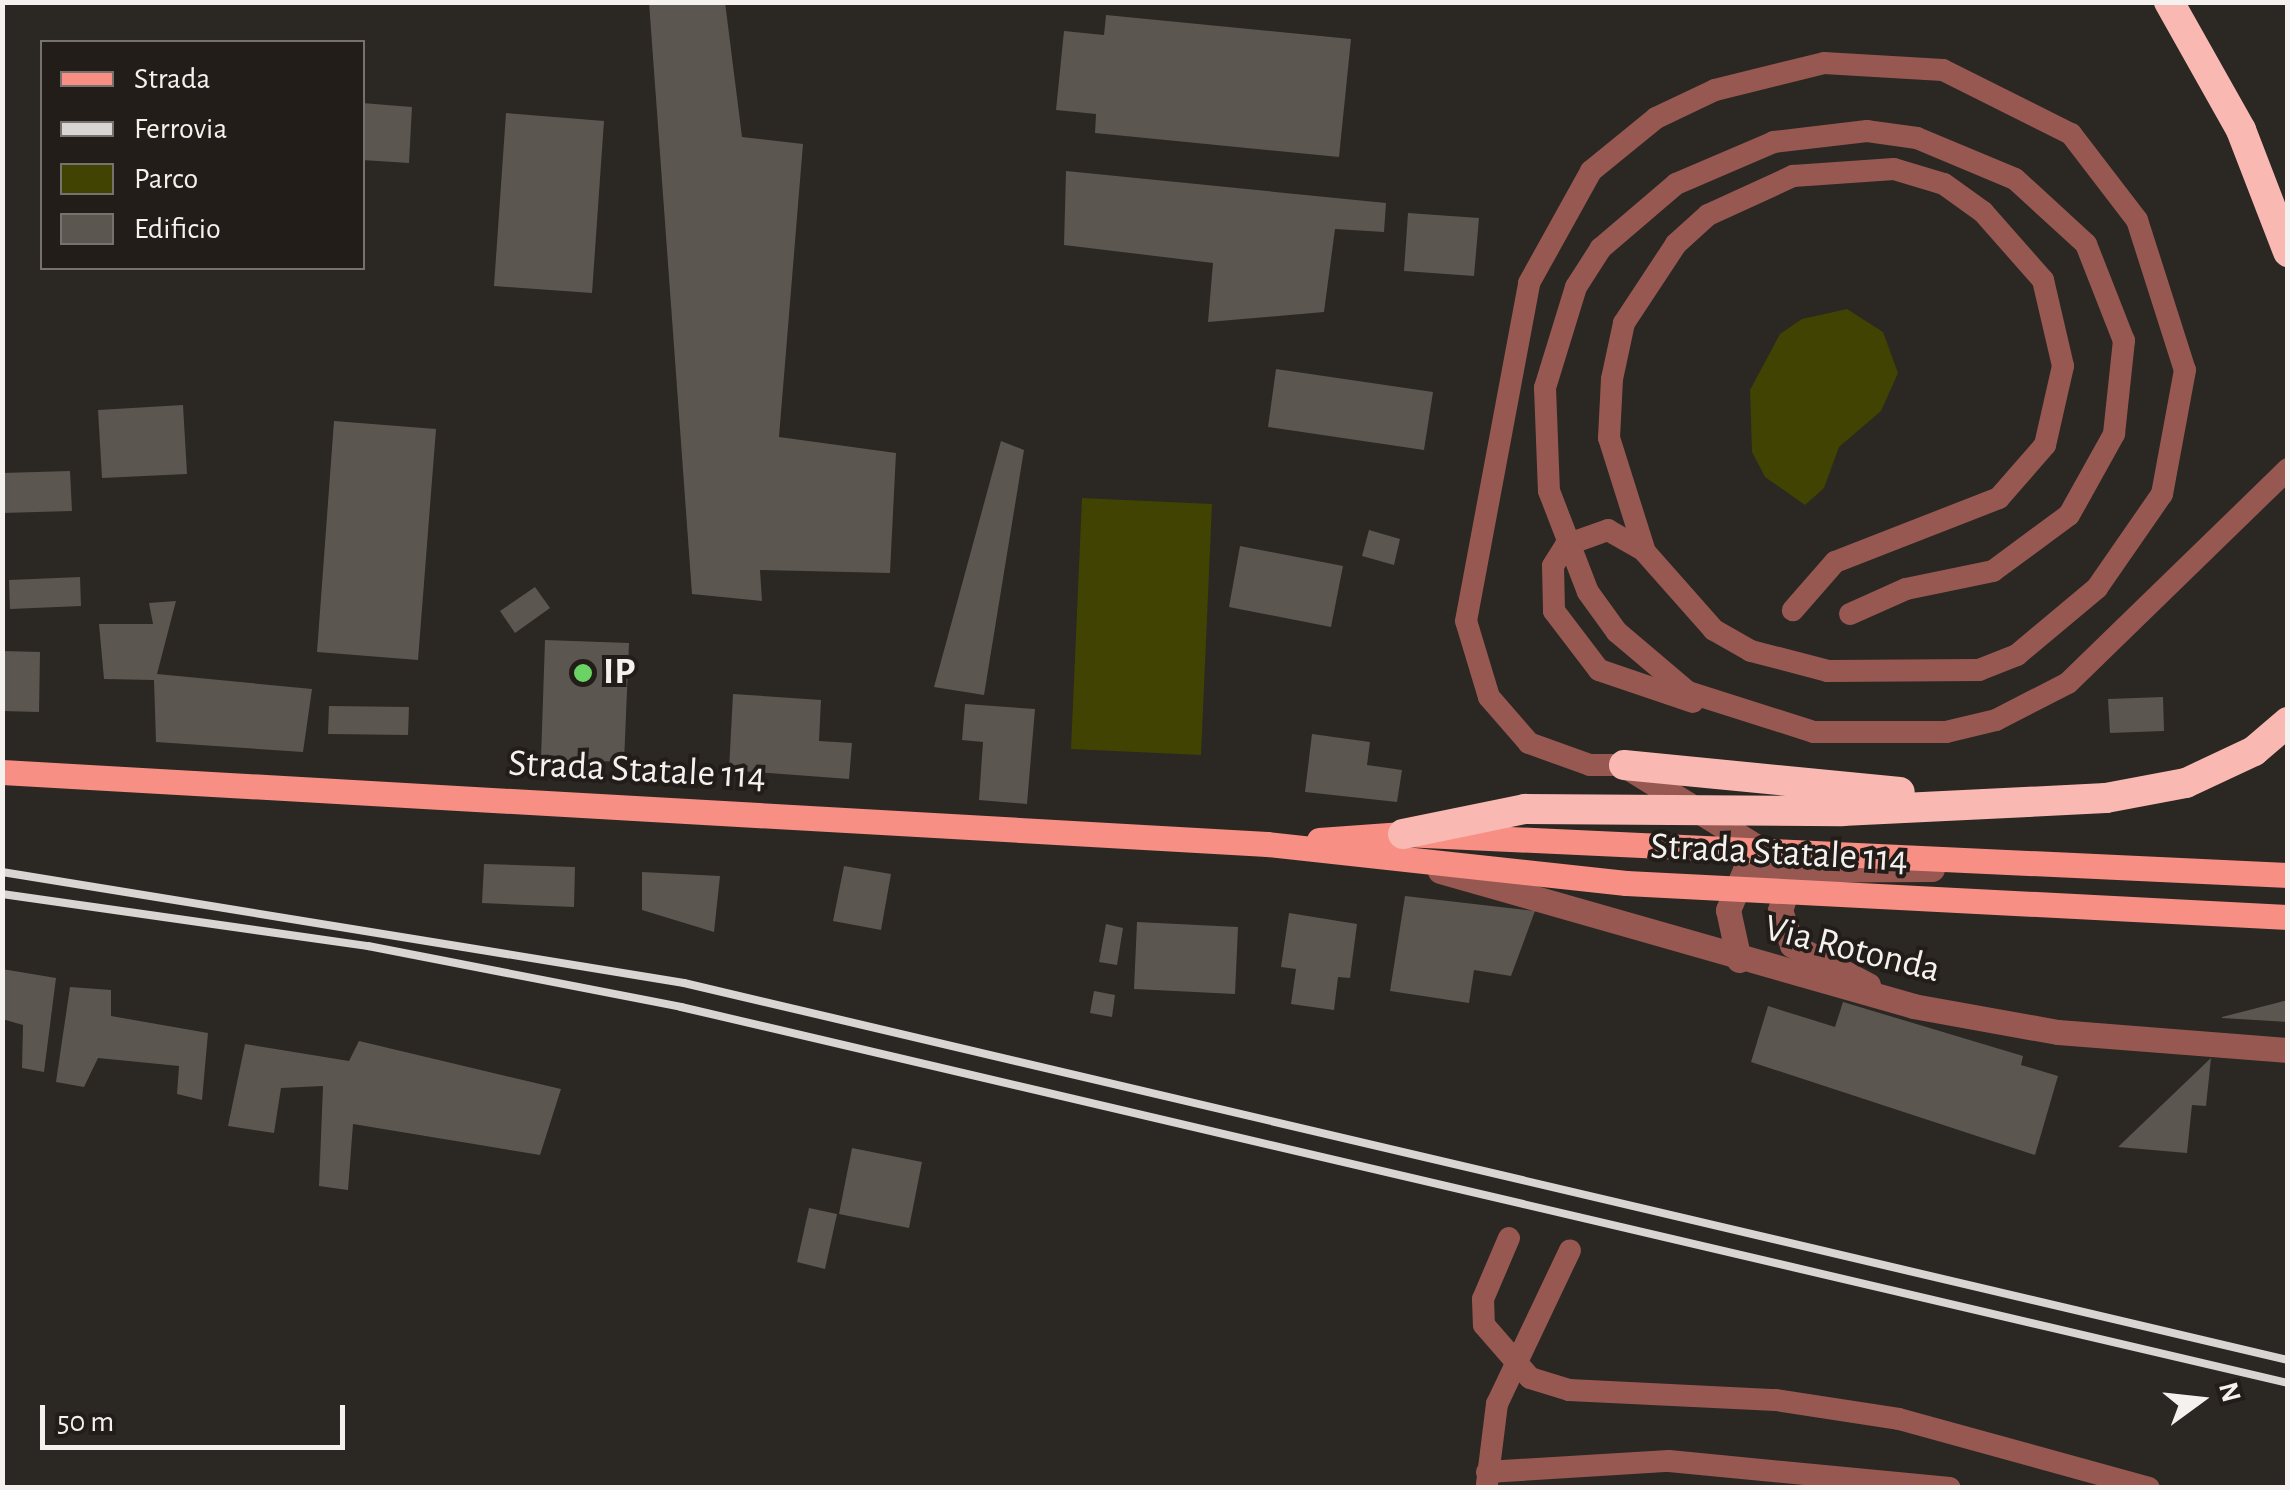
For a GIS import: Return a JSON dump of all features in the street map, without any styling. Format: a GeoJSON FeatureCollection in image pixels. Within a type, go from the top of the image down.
{"type":"FeatureCollection","features":[{"type":"Feature","properties":{"kind":"highway"},"geometry":{"type":"LineString","coordinates":[[2170,2],[2240,130],[2288,252]]}},
{"type":"Feature","properties":{"kind":"highway"},"geometry":{"type":"LineString","coordinates":[[1406,848],[1526,809],[1695,807],[1842,811],[2033,800],[2186,783],[2254,751],[2288,722]]}},
{"type":"Feature","properties":{"kind":"highway"},"geometry":{"type":"LineString","coordinates":[[1624,765],[2033,800]]}},
{"type":"Feature","properties":{"kind":"main road","name":"Strada Statale 114"},"geometry":{"type":"LineString","coordinates":[[2,772],[1267,844],[1762,850],[2027,869],[2288,875]]}},
{"type":"Feature","properties":{"kind":"main road","name":"Strada Statale 114"},"geometry":{"type":"LineString","coordinates":[[1406,848],[1732,889],[2288,916]]}},
{"type":"Feature","properties":{"kind":"street"},"geometry":{"type":"LineString","coordinates":[[1624,765],[1762,850]]}},
{"type":"Feature","properties":{"kind":"street","name":"Via Rotonda"},"geometry":{"type":"LineString","coordinates":[[1406,848],[1739,960],[1914,1006],[2058,1032],[2288,1050]]}},
{"type":"Feature","properties":{"kind":"street"},"geometry":{"type":"LineString","coordinates":[[1739,960],[1732,889],[1746,870],[1773,865],[2027,869]]}},
{"type":"Feature","properties":{"kind":"street"},"geometry":{"type":"LineString","coordinates":[[1786,892],[1780,910],[1792,945],[1914,1006]]}},
{"type":"Feature","properties":{"kind":"lane"},"geometry":{"type":"LineString","coordinates":[[1624,765],[1558,758],[1529,743],[1489,697],[1466,622],[1529,284],[1591,171],[1618,142],[1715,90],[1824,63],[1879,62],[1943,70],[2026,105],[2104,170],[2137,220],[2174,310],[2185,370],[2180,421],[2162,494],[2134,542],[2053,629],[1979,670],[1828,672],[1750,651],[1714,630],[1645,552],[1608,530],[1566,545],[1550,588],[1578,653],[1630,685],[1814,732],[1946,732],[2034,705],[2103,652],[2288,469]]}},
{"type":"Feature","properties":{"kind":"lane"},"geometry":{"type":"LineString","coordinates":[[1728,712],[1688,692],[1617,632],[1566,545],[1542,445],[1545,388],[1576,287],[1601,248],[1676,184],[1774,142],[1867,132],[1917,138],[1972,156],[2057,209],[2112,293],[2124,385],[2094,483],[2032,549],[1993,571],[1906,589],[1850,614]]}},
{"type":"Feature","properties":{"kind":"lane"},"geometry":{"type":"LineString","coordinates":[[1645,552],[1609,438],[1612,379],[1624,322],[1676,244],[1708,214],[1792,176],[1850,165],[1944,184],[1984,212],[2043,280],[2063,366],[2058,413],[2027,473],[1999,498],[1835,562],[1793,610]]}},
{"type":"Feature","properties":{"kind":"lane"},"geometry":{"type":"LineString","coordinates":[[1510,1238],[1484,1312],[1492,1345],[1512,1368],[1569,1390],[1776,1400],[1899,1419],[2150,1488]]}},
{"type":"Feature","properties":{"kind":"lane"},"geometry":{"type":"LineString","coordinates":[[1570,1250],[1512,1368],[1487,1480],[1588,1460],[1950,1488]]}},
{"type":"Feature","properties":{"kind":"green space"},"geometry":{"type":"Polygon","coordinates":[[[1847,309],[1883,332],[1898,373],[1881,411],[1839,447],[1824,488],[1805,505],[1765,477],[1752,452],[1750,390],[1780,334],[1802,319],[1847,309]]]}},
{"type":"Feature","properties":{"kind":"green space"},"geometry":{"type":"Polygon","coordinates":[[[1082,498],[1212,504],[1201,755],[1071,749],[1082,498]]]}},
{"type":"Feature","properties":{"kind":"building"},"geometry":{"type":"Polygon","coordinates":[[[649,2],[725,2],[742,137],[803,144],[779,437],[896,453],[890,573],[760,570],[762,601],[692,594],[649,2]]]}},
{"type":"Feature","properties":{"kind":"building"},"geometry":{"type":"Polygon","coordinates":[[[1106,15],[1351,39],[1339,157],[1095,133],[1096,114],[1056,110],[1064,31],[1104,35],[1106,15]]]}},
{"type":"Feature","properties":{"kind":"building"},"geometry":{"type":"Polygon","coordinates":[[[365,103],[412,107],[409,163],[365,160],[365,103]]]}},
{"type":"Feature","properties":{"kind":"building"},"geometry":{"type":"Polygon","coordinates":[[[506,113],[604,121],[592,293],[494,286],[506,113]]]}},
{"type":"Feature","properties":{"kind":"building"},"geometry":{"type":"Polygon","coordinates":[[[1066,171],[1386,203],[1384,232],[1335,229],[1324,312],[1208,322],[1213,263],[1064,245],[1066,171]]]}},
{"type":"Feature","properties":{"kind":"building"},"geometry":{"type":"Polygon","coordinates":[[[1408,213],[1479,218],[1474,276],[1404,271],[1408,213]]]}},
{"type":"Feature","properties":{"kind":"building"},"geometry":{"type":"Polygon","coordinates":[[[1276,369],[1433,392],[1424,450],[1268,427],[1276,369]]]}},
{"type":"Feature","properties":{"kind":"building"},"geometry":{"type":"Polygon","coordinates":[[[183,405],[187,474],[102,478],[98,410],[183,405]]]}},
{"type":"Feature","properties":{"kind":"building"},"geometry":{"type":"Polygon","coordinates":[[[334,421],[436,429],[418,660],[317,652],[334,421]]]}},
{"type":"Feature","properties":{"kind":"building"},"geometry":{"type":"Polygon","coordinates":[[[1001,441],[1024,450],[984,695],[934,687],[1001,441]]]}},
{"type":"Feature","properties":{"kind":"building"},"geometry":{"type":"Polygon","coordinates":[[[70,471],[72,511],[2,513],[2,473],[70,471]]]}},
{"type":"Feature","properties":{"kind":"building"},"geometry":{"type":"Polygon","coordinates":[[[1369,530],[1400,539],[1394,565],[1362,556],[1369,530]]]}},
{"type":"Feature","properties":{"kind":"building"},"geometry":{"type":"Polygon","coordinates":[[[1240,546],[1343,566],[1331,627],[1229,607],[1240,546]]]}},
{"type":"Feature","properties":{"kind":"building"},"geometry":{"type":"Polygon","coordinates":[[[80,577],[81,606],[10,609],[9,580],[80,577]]]}},
{"type":"Feature","properties":{"kind":"building"},"geometry":{"type":"Polygon","coordinates":[[[535,587],[550,608],[515,633],[500,611],[535,587]]]}},
{"type":"Feature","properties":{"kind":"building"},"geometry":{"type":"Polygon","coordinates":[[[176,601],[157,674],[312,689],[303,752],[156,742],[154,680],[104,679],[99,624],[153,624],[149,603],[176,601]]]}},
{"type":"Feature","properties":{"kind":"building"},"geometry":{"type":"Polygon","coordinates":[[[545,640],[629,643],[624,762],[541,759],[545,640]]]}},
{"type":"Feature","properties":{"kind":"building"},"geometry":{"type":"Polygon","coordinates":[[[2,651],[40,652],[39,712],[2,711],[2,651]]]}},
{"type":"Feature","properties":{"kind":"building"},"geometry":{"type":"Polygon","coordinates":[[[733,694],[821,700],[819,741],[852,743],[849,779],[729,770],[733,694]]]}},
{"type":"Feature","properties":{"kind":"building"},"geometry":{"type":"Polygon","coordinates":[[[2163,697],[2164,731],[2110,733],[2108,699],[2163,697]]]}},
{"type":"Feature","properties":{"kind":"building"},"geometry":{"type":"Polygon","coordinates":[[[965,704],[1035,709],[1027,804],[979,800],[983,742],[962,740],[965,704]]]}},
{"type":"Feature","properties":{"kind":"building"},"geometry":{"type":"Polygon","coordinates":[[[329,706],[409,707],[408,735],[328,734],[329,706]]]}},
{"type":"Feature","properties":{"kind":"building"},"geometry":{"type":"Polygon","coordinates":[[[1312,734],[1370,742],[1367,765],[1402,770],[1397,802],[1305,792],[1312,734]]]}},
{"type":"Feature","properties":{"kind":"building"},"geometry":{"type":"Polygon","coordinates":[[[484,864],[575,867],[574,907],[482,903],[484,864]]]}},
{"type":"Feature","properties":{"kind":"building"},"geometry":{"type":"Polygon","coordinates":[[[844,866],[891,874],[881,930],[833,921],[844,866]]]}},
{"type":"Feature","properties":{"kind":"building"},"geometry":{"type":"Polygon","coordinates":[[[642,872],[720,876],[714,932],[642,910],[642,872]]]}},
{"type":"Feature","properties":{"kind":"building"},"geometry":{"type":"Polygon","coordinates":[[[1405,896],[1535,911],[1511,976],[1474,970],[1469,1003],[1390,991],[1405,896]]]}},
{"type":"Feature","properties":{"kind":"building"},"geometry":{"type":"Polygon","coordinates":[[[1289,913],[1357,924],[1350,978],[1338,977],[1334,1010],[1291,1004],[1296,969],[1281,967],[1289,913]]]}},
{"type":"Feature","properties":{"kind":"building"},"geometry":{"type":"Polygon","coordinates":[[[1137,922],[1238,927],[1235,994],[1134,989],[1137,922]]]}},
{"type":"Feature","properties":{"kind":"building"},"geometry":{"type":"Polygon","coordinates":[[[1106,924],[1123,928],[1117,965],[1099,962],[1106,924]]]}},
{"type":"Feature","properties":{"kind":"building"},"geometry":{"type":"Polygon","coordinates":[[[2,969],[56,978],[44,1072],[22,1068],[23,1025],[2,1019],[2,969]]]}},
{"type":"Feature","properties":{"kind":"building"},"geometry":{"type":"Polygon","coordinates":[[[70,987],[111,990],[111,1016],[208,1033],[202,1100],[177,1094],[179,1066],[98,1058],[84,1087],[56,1082],[70,987]]]}},
{"type":"Feature","properties":{"kind":"building"},"geometry":{"type":"Polygon","coordinates":[[[1094,991],[1115,995],[1112,1017],[1090,1013],[1094,991]]]}},
{"type":"Feature","properties":{"kind":"building"},"geometry":{"type":"Polygon","coordinates":[[[2288,1000],[2288,1022],[2222,1018],[2222,1017],[2288,1000]]]}},
{"type":"Feature","properties":{"kind":"building"},"geometry":{"type":"Polygon","coordinates":[[[1843,1002],[2023,1056],[2021,1065],[2058,1076],[2035,1155],[1751,1062],[1768,1006],[1835,1027],[1843,1002]]]}},
{"type":"Feature","properties":{"kind":"building"},"geometry":{"type":"Polygon","coordinates":[[[359,1041],[561,1089],[540,1155],[353,1124],[348,1190],[319,1186],[323,1086],[281,1088],[274,1133],[228,1126],[245,1044],[349,1061],[359,1041]]]}},
{"type":"Feature","properties":{"kind":"building"},"geometry":{"type":"Polygon","coordinates":[[[2211,1058],[2206,1106],[2192,1105],[2187,1153],[2118,1147],[2211,1058]]]}},
{"type":"Feature","properties":{"kind":"building"},"geometry":{"type":"Polygon","coordinates":[[[852,1148],[922,1162],[909,1228],[839,1214],[852,1148]]]}},
{"type":"Feature","properties":{"kind":"building"},"geometry":{"type":"Polygon","coordinates":[[[809,1208],[837,1214],[825,1269],[797,1262],[809,1208]]]}},
{"type":"Feature","properties":{"kind":"railway"},"geometry":{"type":"LineString","coordinates":[[2,872],[684,983],[2288,1360]]}},
{"type":"Feature","properties":{"kind":"railway"},"geometry":{"type":"LineString","coordinates":[[2,894],[368,946],[681,1007],[2288,1383]]}},
{"type":"Feature","properties":{"kind":"place","name":"IP"},"geometry":{"type":"Point","coordinates":[583,673]}}]}
